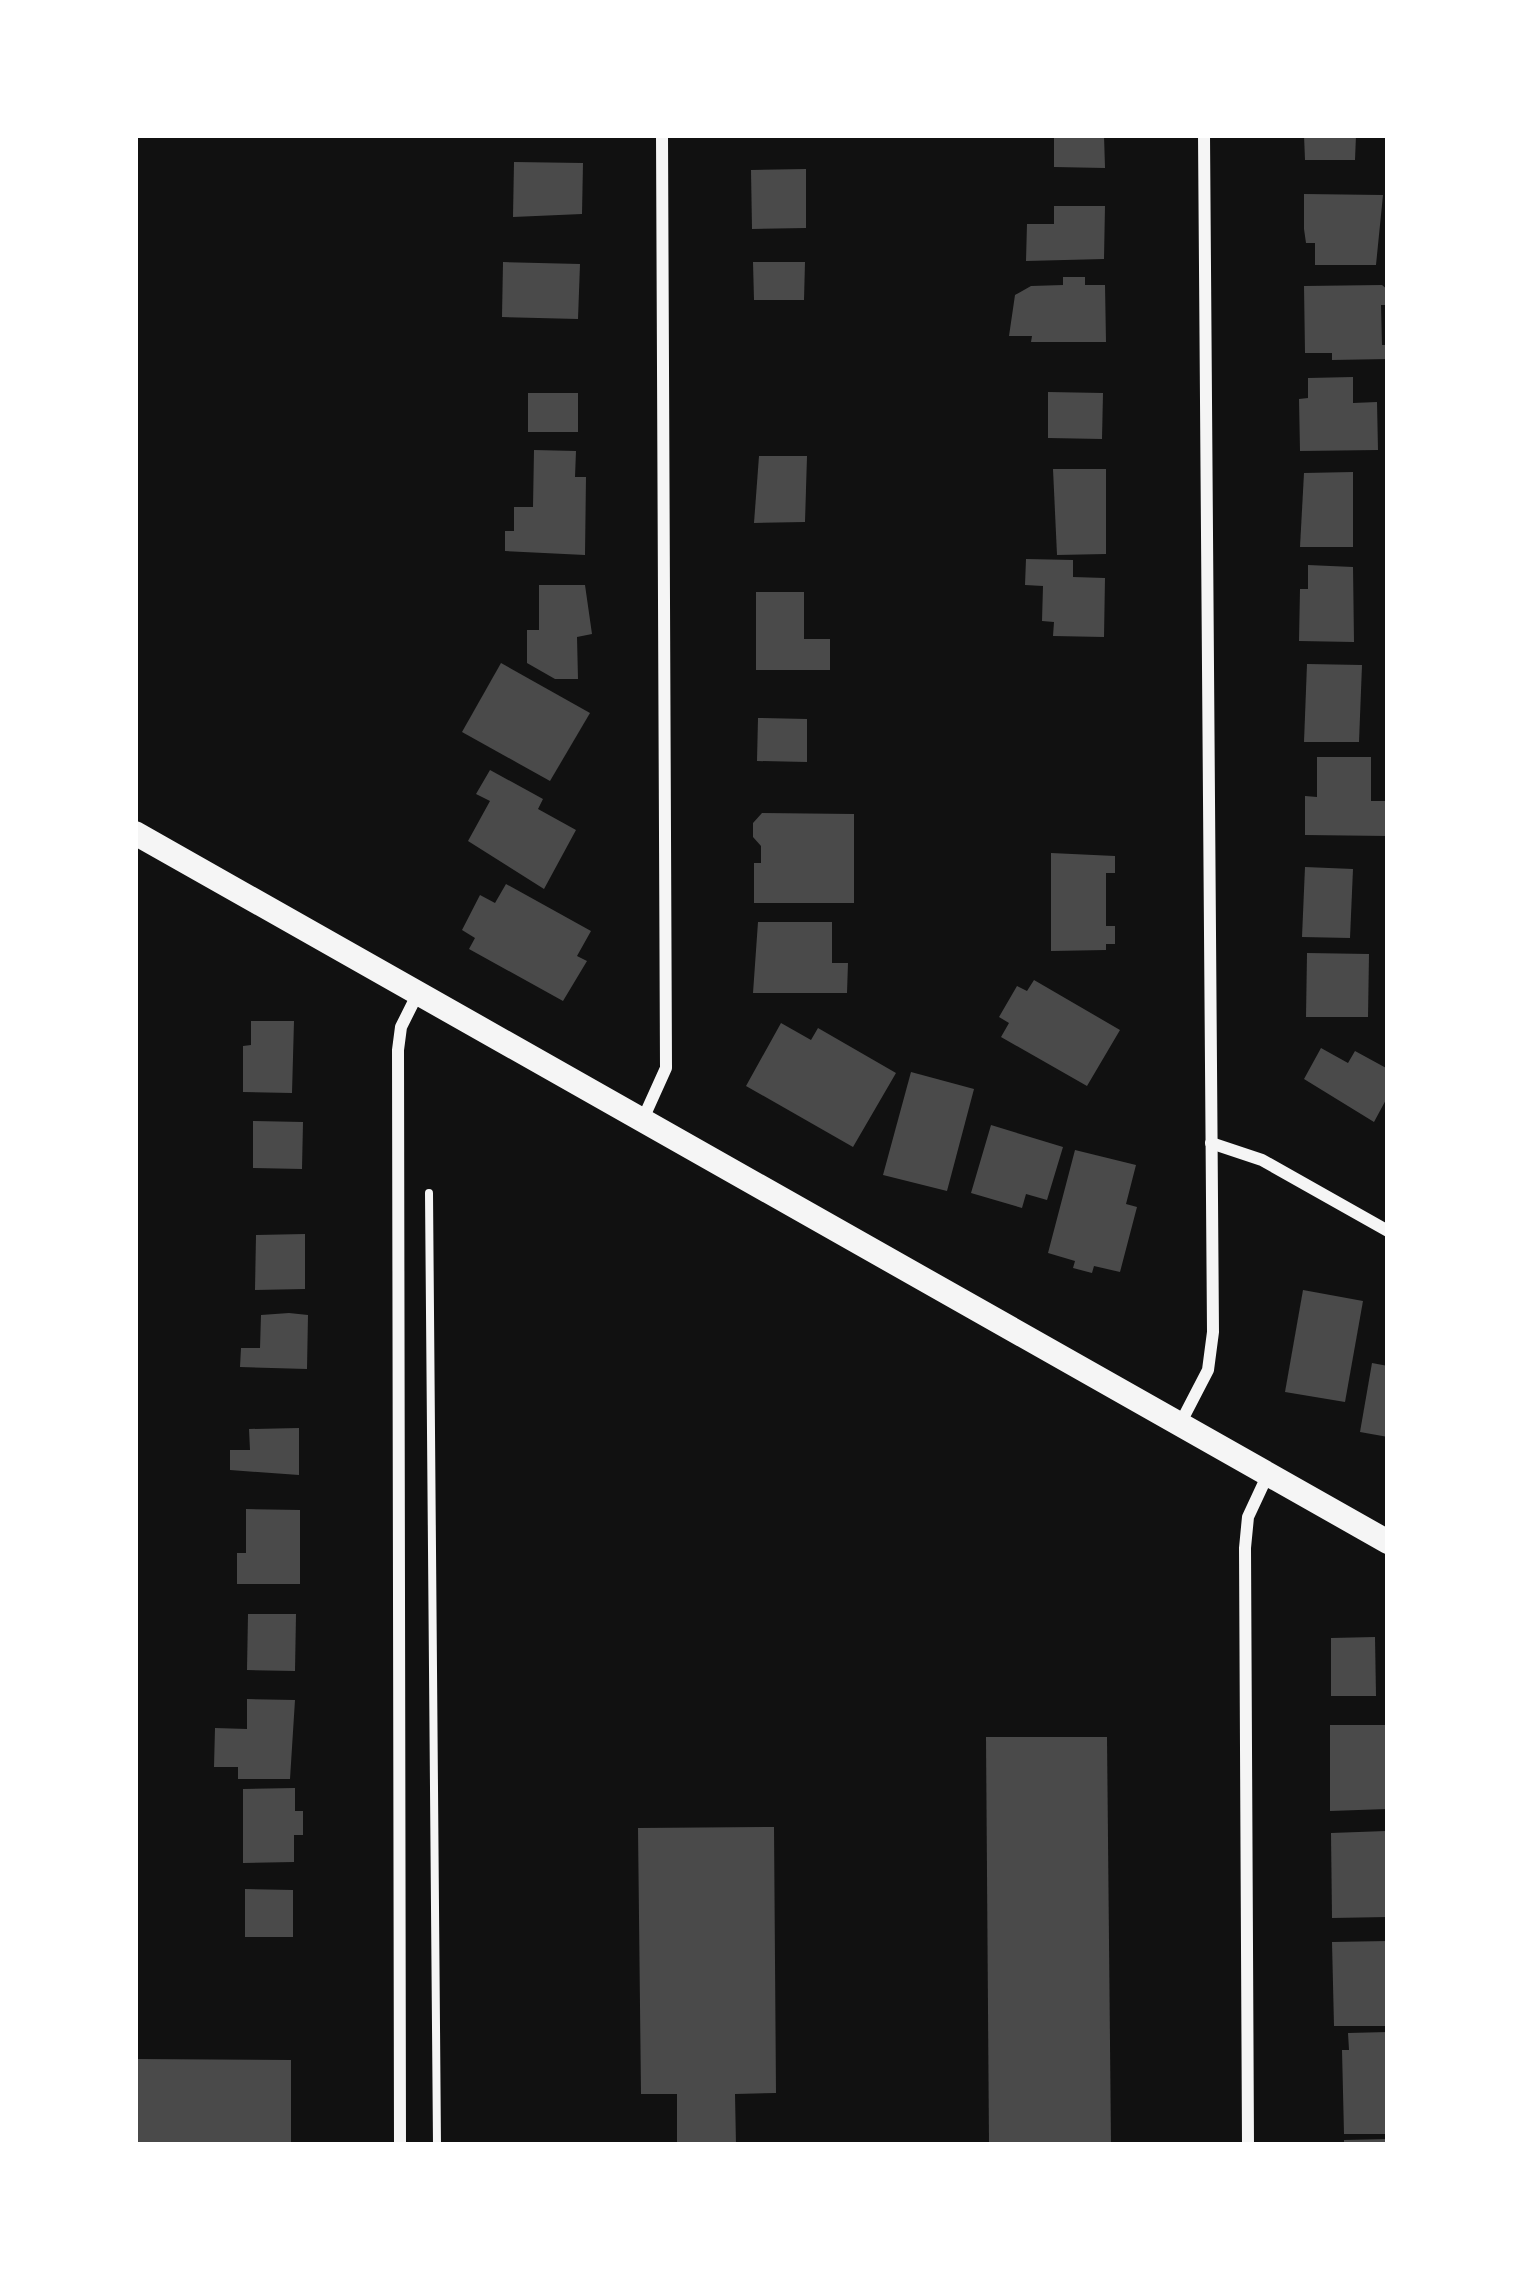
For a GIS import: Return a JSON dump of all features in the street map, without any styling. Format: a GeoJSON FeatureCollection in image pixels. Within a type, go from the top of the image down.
{"type":"FeatureCollection","features":[{"type":"Feature","properties":{"kind":"main road"},"geometry":{"type":"LineString","coordinates":[[135,833],[1388,1542]]}},
{"type":"Feature","properties":{"kind":"street"},"geometry":{"type":"LineString","coordinates":[[643,1119],[667,1068],[662,135]]}},
{"type":"Feature","properties":{"kind":"street"},"geometry":{"type":"LineString","coordinates":[[1180,1424],[1202,1386],[1212,1347],[1204,135]]}},
{"type":"Feature","properties":{"kind":"street"},"geometry":{"type":"LineString","coordinates":[[400,2145],[398,1049],[401,1027],[418,993]]}},
{"type":"Feature","properties":{"kind":"street"},"geometry":{"type":"LineString","coordinates":[[1211,1143],[1262,1160],[1388,1231]]}},
{"type":"Feature","properties":{"kind":"street"},"geometry":{"type":"LineString","coordinates":[[1248,2145],[1245,1547],[1248,1517],[1268,1473]]}},
{"type":"Feature","properties":{"kind":"path"},"geometry":{"type":"LineString","coordinates":[[429,1179],[437,2145]]}},
{"type":"Feature","properties":{"kind":"building"},"geometry":{"type":"Polygon","coordinates":[[[1054,135],[1104,135],[1105,168],[1054,167],[1054,135]]]}},
{"type":"Feature","properties":{"kind":"building"},"geometry":{"type":"Polygon","coordinates":[[[1304,135],[1356,135],[1355,160],[1305,160],[1304,135]]]}},
{"type":"Feature","properties":{"kind":"building"},"geometry":{"type":"Polygon","coordinates":[[[514,162],[583,163],[582,214],[513,217],[514,162]]]}},
{"type":"Feature","properties":{"kind":"building"},"geometry":{"type":"Polygon","coordinates":[[[806,169],[806,228],[752,229],[751,170],[806,169]]]}},
{"type":"Feature","properties":{"kind":"building"},"geometry":{"type":"Polygon","coordinates":[[[1304,194],[1383,195],[1376,265],[1315,265],[1315,243],[1306,243],[1304,194]]]}},
{"type":"Feature","properties":{"kind":"building"},"geometry":{"type":"Polygon","coordinates":[[[1054,206],[1105,206],[1104,259],[1026,261],[1027,224],[1054,224],[1054,206]]]}},
{"type":"Feature","properties":{"kind":"building"},"geometry":{"type":"Polygon","coordinates":[[[503,262],[580,264],[578,319],[502,317],[503,262]]]}},
{"type":"Feature","properties":{"kind":"building"},"geometry":{"type":"Polygon","coordinates":[[[753,262],[805,262],[804,300],[754,300],[753,262]]]}},
{"type":"Feature","properties":{"kind":"building"},"geometry":{"type":"Polygon","coordinates":[[[1063,277],[1085,277],[1085,285],[1105,285],[1106,342],[1031,342],[1032,336],[1009,336],[1015,295],[1031,286],[1063,285],[1063,277]]]}},
{"type":"Feature","properties":{"kind":"building"},"geometry":{"type":"Polygon","coordinates":[[[1382,285],[1388,290],[1388,305],[1381,305],[1382,345],[1388,345],[1388,359],[1332,360],[1332,353],[1305,353],[1304,286],[1382,285]]]}},
{"type":"Feature","properties":{"kind":"building"},"geometry":{"type":"Polygon","coordinates":[[[1353,377],[1353,403],[1377,402],[1378,450],[1300,451],[1299,399],[1308,398],[1308,378],[1353,377]]]}},
{"type":"Feature","properties":{"kind":"building"},"geometry":{"type":"Polygon","coordinates":[[[1048,392],[1103,393],[1102,439],[1048,438],[1048,392]]]}},
{"type":"Feature","properties":{"kind":"building"},"geometry":{"type":"Polygon","coordinates":[[[528,393],[578,393],[578,432],[528,432],[528,393]]]}},
{"type":"Feature","properties":{"kind":"building"},"geometry":{"type":"Polygon","coordinates":[[[534,450],[576,451],[575,477],[586,477],[585,555],[505,551],[505,531],[514,531],[514,507],[533,507],[534,450]]]}},
{"type":"Feature","properties":{"kind":"building"},"geometry":{"type":"Polygon","coordinates":[[[759,456],[807,456],[805,522],[754,523],[759,456]]]}},
{"type":"Feature","properties":{"kind":"building"},"geometry":{"type":"Polygon","coordinates":[[[1053,469],[1106,469],[1106,554],[1057,555],[1053,469]]]}},
{"type":"Feature","properties":{"kind":"building"},"geometry":{"type":"Polygon","coordinates":[[[1353,472],[1353,547],[1300,547],[1304,473],[1353,472]]]}},
{"type":"Feature","properties":{"kind":"building"},"geometry":{"type":"Polygon","coordinates":[[[1026,559],[1073,560],[1073,577],[1105,578],[1104,637],[1053,636],[1054,622],[1042,621],[1043,586],[1025,585],[1026,559]]]}},
{"type":"Feature","properties":{"kind":"building"},"geometry":{"type":"Polygon","coordinates":[[[1308,565],[1353,567],[1354,642],[1299,641],[1300,589],[1308,589],[1308,565]]]}},
{"type":"Feature","properties":{"kind":"building"},"geometry":{"type":"Polygon","coordinates":[[[539,585],[585,585],[592,634],[577,637],[578,679],[555,679],[527,663],[527,630],[539,630],[539,585]]]}},
{"type":"Feature","properties":{"kind":"building"},"geometry":{"type":"Polygon","coordinates":[[[756,592],[804,592],[804,639],[830,639],[830,670],[756,670],[756,592]]]}},
{"type":"Feature","properties":{"kind":"building"},"geometry":{"type":"Polygon","coordinates":[[[501,663],[590,713],[550,781],[462,732],[501,663]]]}},
{"type":"Feature","properties":{"kind":"building"},"geometry":{"type":"Polygon","coordinates":[[[1307,664],[1362,665],[1359,742],[1304,742],[1307,664]]]}},
{"type":"Feature","properties":{"kind":"building"},"geometry":{"type":"Polygon","coordinates":[[[758,718],[807,719],[807,762],[757,761],[758,718]]]}},
{"type":"Feature","properties":{"kind":"building"},"geometry":{"type":"Polygon","coordinates":[[[1317,757],[1371,757],[1371,801],[1388,801],[1388,836],[1305,835],[1305,796],[1317,797],[1317,757]]]}},
{"type":"Feature","properties":{"kind":"building"},"geometry":{"type":"Polygon","coordinates":[[[490,770],[543,799],[538,809],[576,830],[544,889],[468,841],[490,801],[476,794],[490,770]]]}},
{"type":"Feature","properties":{"kind":"building"},"geometry":{"type":"Polygon","coordinates":[[[762,813],[854,814],[854,903],[754,903],[754,863],[761,863],[761,846],[753,837],[753,823],[762,813]]]}},
{"type":"Feature","properties":{"kind":"building"},"geometry":{"type":"Polygon","coordinates":[[[1051,853],[1115,856],[1115,873],[1106,873],[1106,926],[1115,926],[1115,944],[1106,944],[1106,950],[1051,951],[1051,853]]]}},
{"type":"Feature","properties":{"kind":"building"},"geometry":{"type":"Polygon","coordinates":[[[1305,867],[1353,869],[1350,938],[1302,937],[1305,867]]]}},
{"type":"Feature","properties":{"kind":"building"},"geometry":{"type":"Polygon","coordinates":[[[506,884],[591,931],[577,956],[587,961],[563,1001],[469,949],[475,938],[462,930],[480,895],[495,903],[506,884]]]}},
{"type":"Feature","properties":{"kind":"building"},"geometry":{"type":"Polygon","coordinates":[[[758,922],[832,922],[832,963],[848,963],[847,993],[753,993],[758,922]]]}},
{"type":"Feature","properties":{"kind":"building"},"geometry":{"type":"Polygon","coordinates":[[[1307,953],[1369,954],[1368,1017],[1306,1017],[1307,953]]]}},
{"type":"Feature","properties":{"kind":"building"},"geometry":{"type":"Polygon","coordinates":[[[1034,980],[1120,1030],[1087,1086],[1001,1037],[1009,1023],[999,1017],[1017,986],[1027,991],[1034,980]]]}},
{"type":"Feature","properties":{"kind":"building"},"geometry":{"type":"Polygon","coordinates":[[[251,1021],[294,1021],[292,1093],[243,1092],[243,1046],[251,1045],[251,1021]]]}},
{"type":"Feature","properties":{"kind":"building"},"geometry":{"type":"Polygon","coordinates":[[[781,1023],[811,1040],[818,1028],[896,1073],[853,1147],[746,1086],[781,1023]]]}},
{"type":"Feature","properties":{"kind":"building"},"geometry":{"type":"Polygon","coordinates":[[[1321,1048],[1348,1063],[1355,1051],[1388,1069],[1388,1096],[1374,1122],[1304,1079],[1321,1048]]]}},
{"type":"Feature","properties":{"kind":"building"},"geometry":{"type":"Polygon","coordinates":[[[911,1072],[974,1089],[947,1191],[883,1175],[911,1072]]]}},
{"type":"Feature","properties":{"kind":"building"},"geometry":{"type":"Polygon","coordinates":[[[253,1121],[303,1122],[302,1169],[253,1168],[253,1121]]]}},
{"type":"Feature","properties":{"kind":"building"},"geometry":{"type":"Polygon","coordinates":[[[991,1125],[1063,1147],[1047,1200],[1026,1194],[1022,1208],[971,1193],[991,1125]]]}},
{"type":"Feature","properties":{"kind":"building"},"geometry":{"type":"Polygon","coordinates":[[[1075,1150],[1136,1165],[1126,1204],[1137,1207],[1120,1272],[1094,1266],[1092,1273],[1073,1268],[1075,1261],[1048,1253],[1075,1150]]]}},
{"type":"Feature","properties":{"kind":"building"},"geometry":{"type":"Polygon","coordinates":[[[305,1234],[305,1289],[255,1290],[256,1235],[305,1234]]]}},
{"type":"Feature","properties":{"kind":"building"},"geometry":{"type":"Polygon","coordinates":[[[1303,1290],[1363,1301],[1345,1402],[1285,1392],[1303,1290]]]}},
{"type":"Feature","properties":{"kind":"building"},"geometry":{"type":"Polygon","coordinates":[[[261,1315],[308,1315],[307,1369],[240,1367],[241,1348],[260,1348],[261,1315]]]}},
{"type":"Feature","properties":{"kind":"building"},"geometry":{"type":"Polygon","coordinates":[[[1372,1363],[1388,1366],[1388,1437],[1360,1432],[1372,1363]]]}},
{"type":"Feature","properties":{"kind":"building"},"geometry":{"type":"Polygon","coordinates":[[[299,1428],[299,1475],[230,1470],[230,1450],[250,1450],[249,1429],[299,1428]]]}},
{"type":"Feature","properties":{"kind":"building"},"geometry":{"type":"Polygon","coordinates":[[[246,1509],[300,1510],[300,1584],[237,1584],[237,1553],[246,1553],[246,1509]]]}},
{"type":"Feature","properties":{"kind":"building"},"geometry":{"type":"Polygon","coordinates":[[[248,1614],[296,1614],[295,1671],[247,1670],[248,1614]]]}},
{"type":"Feature","properties":{"kind":"building"},"geometry":{"type":"Polygon","coordinates":[[[1375,1637],[1376,1696],[1331,1696],[1331,1638],[1375,1637]]]}},
{"type":"Feature","properties":{"kind":"building"},"geometry":{"type":"Polygon","coordinates":[[[247,1699],[295,1700],[290,1779],[238,1779],[238,1767],[214,1767],[215,1728],[247,1729],[247,1699]]]}},
{"type":"Feature","properties":{"kind":"building"},"geometry":{"type":"Polygon","coordinates":[[[1330,1725],[1388,1725],[1387,1809],[1330,1811],[1330,1725]]]}},
{"type":"Feature","properties":{"kind":"building"},"geometry":{"type":"Polygon","coordinates":[[[986,1737],[1107,1737],[1111,2145],[989,2145],[986,1737]]]}},
{"type":"Feature","properties":{"kind":"building"},"geometry":{"type":"Polygon","coordinates":[[[295,1788],[295,1811],[303,1811],[303,1835],[294,1835],[294,1862],[243,1863],[243,1789],[295,1788]]]}},
{"type":"Feature","properties":{"kind":"building"},"geometry":{"type":"Polygon","coordinates":[[[774,1827],[776,2093],[735,2094],[736,2145],[677,2145],[677,2094],[641,2094],[638,1828],[774,1827]]]}},
{"type":"Feature","properties":{"kind":"building"},"geometry":{"type":"Polygon","coordinates":[[[1386,1831],[1388,1917],[1332,1918],[1331,1833],[1386,1831]]]}},
{"type":"Feature","properties":{"kind":"building"},"geometry":{"type":"Polygon","coordinates":[[[245,1889],[293,1890],[293,1937],[245,1937],[245,1889]]]}},
{"type":"Feature","properties":{"kind":"building"},"geometry":{"type":"Polygon","coordinates":[[[1388,1941],[1388,2026],[1334,2026],[1332,1942],[1388,1941]]]}},
{"type":"Feature","properties":{"kind":"building"},"geometry":{"type":"Polygon","coordinates":[[[1388,2032],[1388,2134],[1344,2134],[1342,2050],[1349,2050],[1348,2033],[1388,2032]]]}},
{"type":"Feature","properties":{"kind":"building"},"geometry":{"type":"Polygon","coordinates":[[[135,2059],[291,2060],[291,2144],[136,2145],[135,2059]]]}},
{"type":"Feature","properties":{"kind":"building"},"geometry":{"type":"Polygon","coordinates":[[[1388,2139],[1388,2145],[1344,2145],[1344,2140],[1388,2139]]]}}]}
